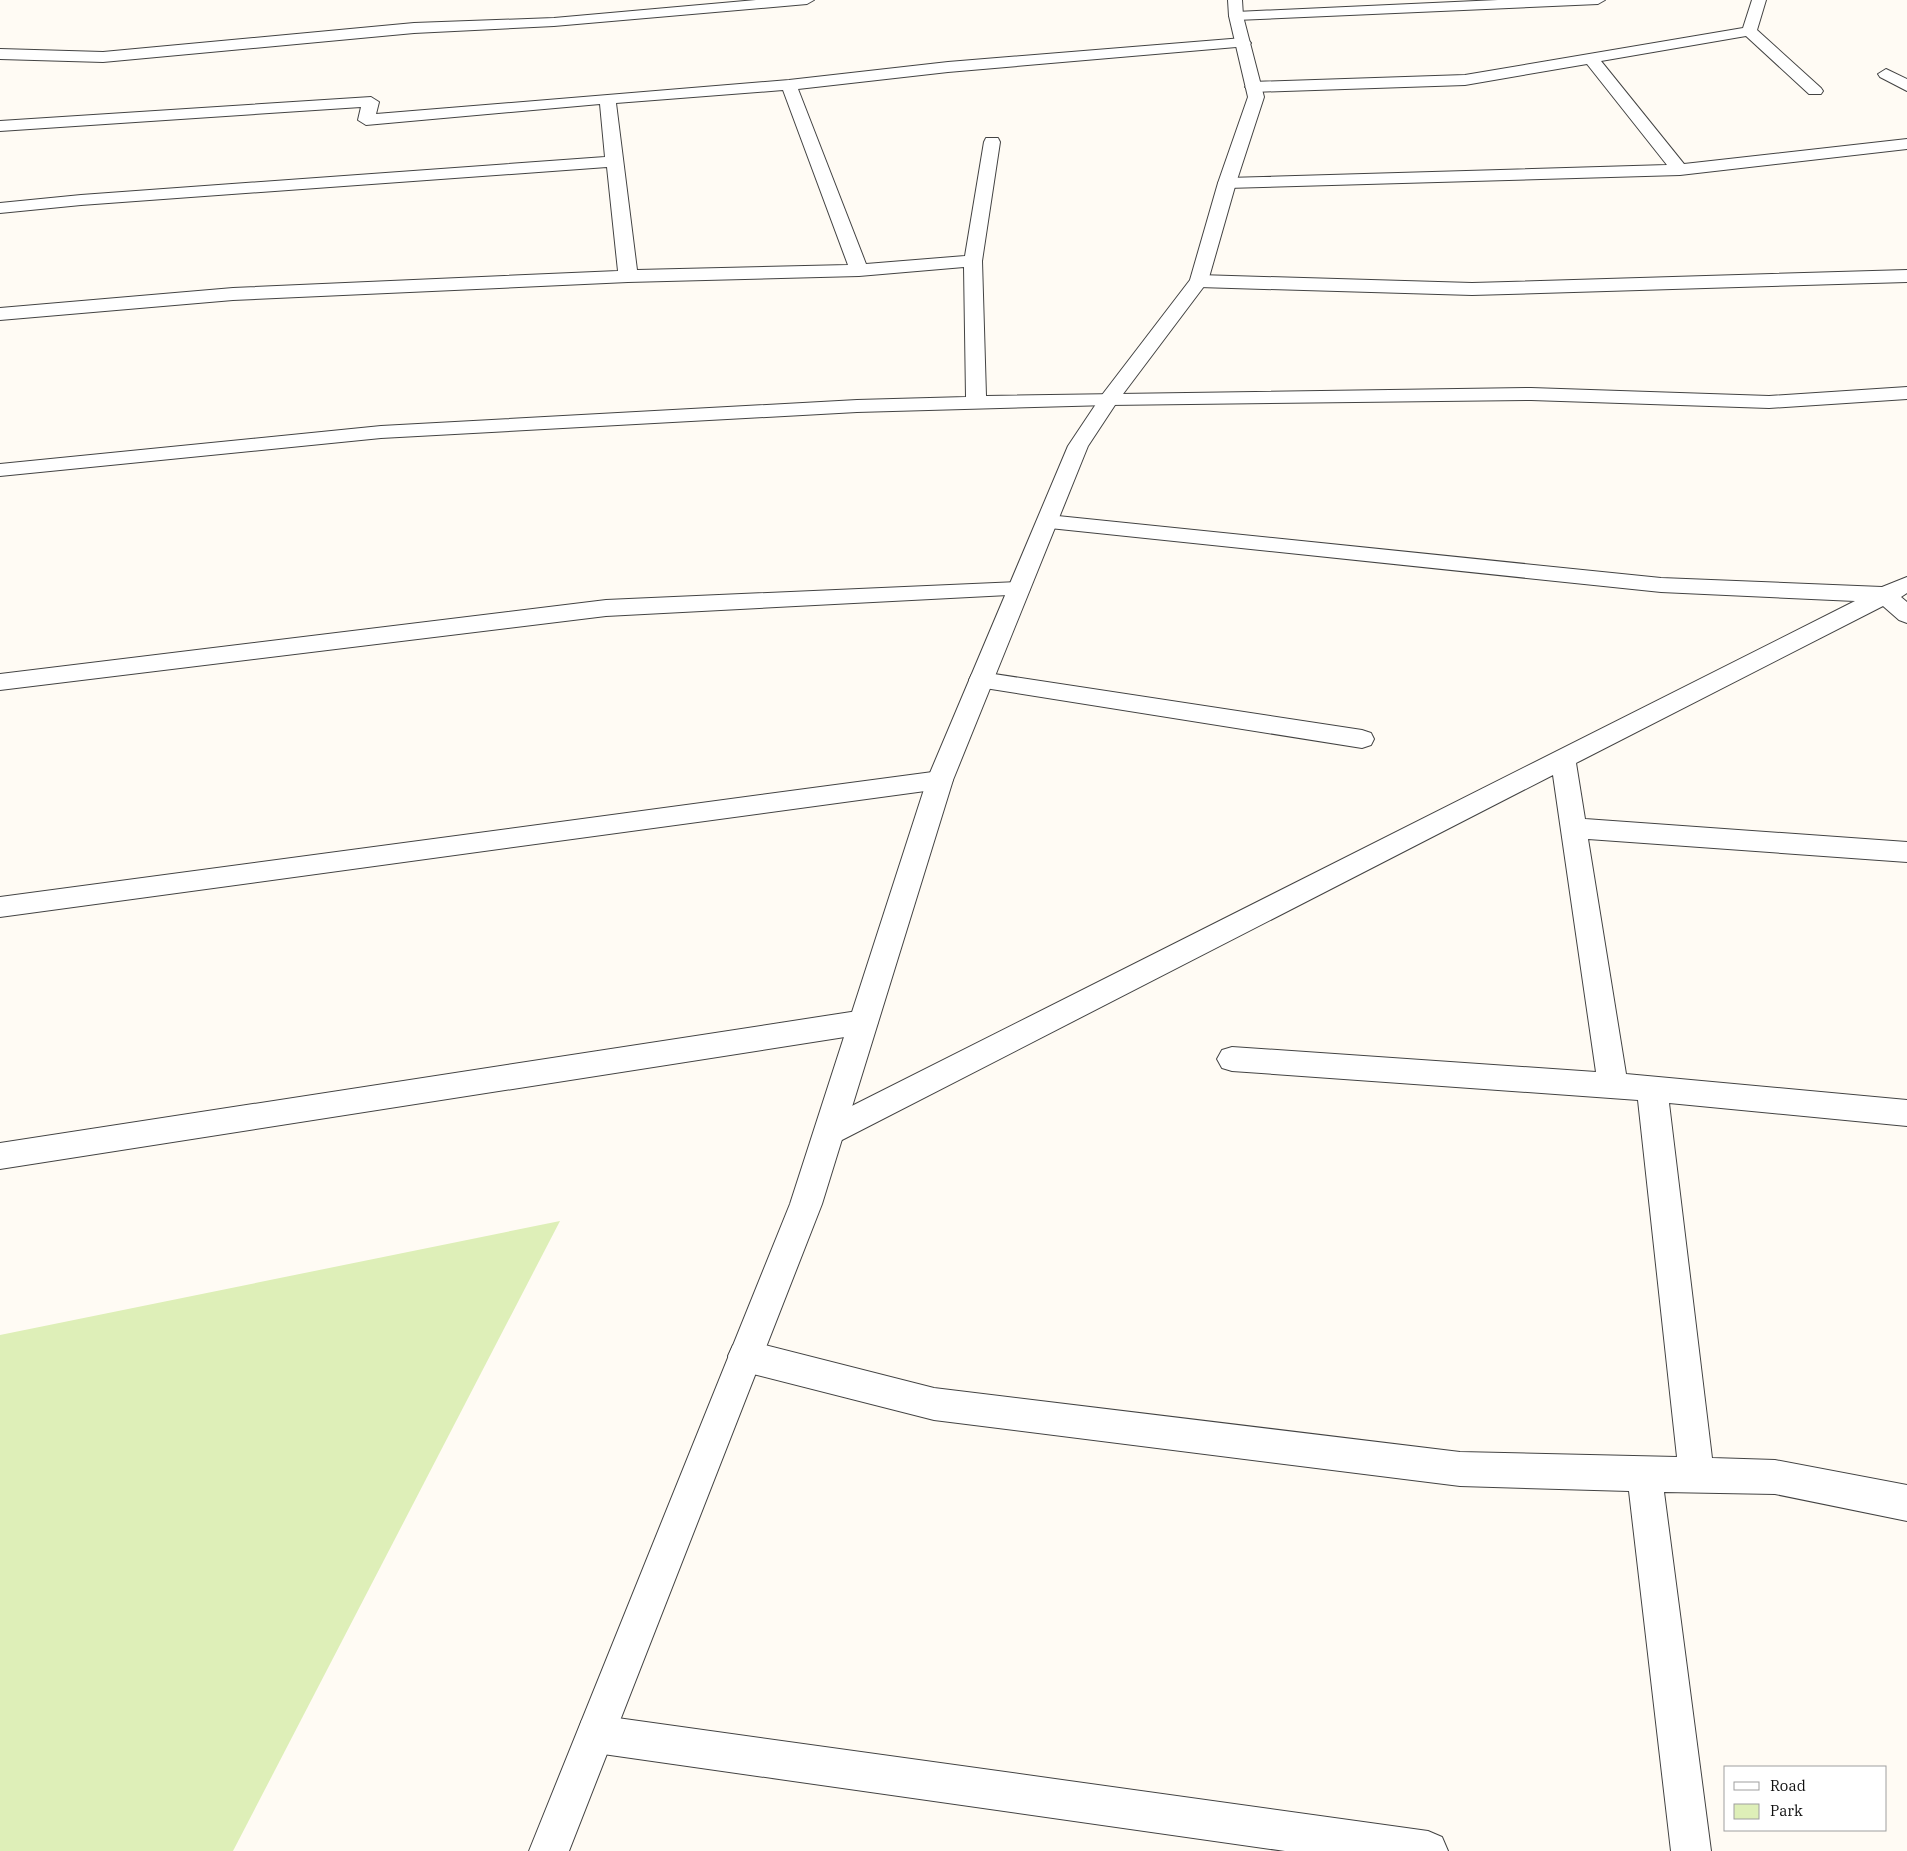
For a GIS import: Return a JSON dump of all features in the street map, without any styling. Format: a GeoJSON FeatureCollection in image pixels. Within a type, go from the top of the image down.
{"type":"FeatureCollection","features":[{"type":"Feature","properties":{"kind":"street"},"geometry":{"type":"LineString","coordinates":[[0,54],[102,57],[414,28],[554,22],[807,0]]}},
{"type":"Feature","properties":{"kind":"street"},"geometry":{"type":"LineString","coordinates":[[549,1851],[806,1204],[940,780],[1078,446],[1109,399],[1200,281],[1227,183],[1256,97],[1236,8],[1598,0]]}},
{"type":"Feature","properties":{"kind":"street"},"geometry":{"type":"LineString","coordinates":[[1749,32],[1759,0]]}},
{"type":"Feature","properties":{"kind":"street"},"geometry":{"type":"LineString","coordinates":[[1253,87],[1465,80],[1749,32]]}},
{"type":"Feature","properties":{"kind":"street"},"geometry":{"type":"LineString","coordinates":[[1749,32],[1815,91]]}},
{"type":"Feature","properties":{"kind":"street"},"geometry":{"type":"LineString","coordinates":[[0,126],[371,102],[366,120],[790,85],[948,67],[1243,43]]}},
{"type":"Feature","properties":{"kind":"street"},"geometry":{"type":"LineString","coordinates":[[1591,59],[1680,170]]}},
{"type":"Feature","properties":{"kind":"street"},"geometry":{"type":"LineString","coordinates":[[1886,74],[1907,86]]}},
{"type":"Feature","properties":{"kind":"street"},"geometry":{"type":"LineString","coordinates":[[790,85],[859,270]]}},
{"type":"Feature","properties":{"kind":"street"},"geometry":{"type":"LineString","coordinates":[[607,99],[628,276]]}},
{"type":"Feature","properties":{"kind":"street"},"geometry":{"type":"LineString","coordinates":[[976,402],[973,261],[987,184],[992,142]]}},
{"type":"Feature","properties":{"kind":"street"},"geometry":{"type":"LineString","coordinates":[[1227,183],[1680,170],[1907,144]]}},
{"type":"Feature","properties":{"kind":"street"},"geometry":{"type":"LineString","coordinates":[[0,208],[100,198],[615,161]]}},
{"type":"Feature","properties":{"kind":"street"},"geometry":{"type":"LineString","coordinates":[[0,314],[233,294],[628,276],[859,270],[973,261]]}},
{"type":"Feature","properties":{"kind":"street"},"geometry":{"type":"LineString","coordinates":[[1200,281],[1472,290],[1907,276]]}},
{"type":"Feature","properties":{"kind":"street"},"geometry":{"type":"LineString","coordinates":[[0,470],[380,432],[857,406],[1109,399],[1531,394],[1769,402],[1907,393]]}},
{"type":"Feature","properties":{"kind":"street"},"geometry":{"type":"LineString","coordinates":[[1048,522],[1661,585],[1896,590]]}},
{"type":"Feature","properties":{"kind":"street"},"geometry":{"type":"LineString","coordinates":[[0,682],[606,608],[1019,589]]}},
{"type":"Feature","properties":{"kind":"street"},"geometry":{"type":"LineString","coordinates":[[1896,590],[1907,615]]}},
{"type":"Feature","properties":{"kind":"street"},"geometry":{"type":"LineString","coordinates":[[828,1132],[1896,590]]}},
{"type":"Feature","properties":{"kind":"street"},"geometry":{"type":"LineString","coordinates":[[981,680],[1362,739]]}},
{"type":"Feature","properties":{"kind":"street"},"geometry":{"type":"LineString","coordinates":[[1563,759],[1613,1086]]}},
{"type":"Feature","properties":{"kind":"street"},"geometry":{"type":"LineString","coordinates":[[0,907],[940,780]]}},
{"type":"Feature","properties":{"kind":"street"},"geometry":{"type":"LineString","coordinates":[[1574,828],[1907,852]]}},
{"type":"Feature","properties":{"kind":"street"},"geometry":{"type":"LineString","coordinates":[[0,1156],[864,1022]]}},
{"type":"Feature","properties":{"kind":"street"},"geometry":{"type":"LineString","coordinates":[[1232,1059],[1652,1089],[1907,1113]]}},
{"type":"Feature","properties":{"kind":"street"},"geometry":{"type":"LineString","coordinates":[[1652,1089],[1696,1475]]}},
{"type":"Feature","properties":{"kind":"street"},"geometry":{"type":"LineString","coordinates":[[745,1356],[934,1404],[1460,1469],[1775,1477],[1907,1503]]}},
{"type":"Feature","properties":{"kind":"street"},"geometry":{"type":"LineString","coordinates":[[1644,1473],[1691,1851]]}},
{"type":"Feature","properties":{"kind":"street"},"geometry":{"type":"LineString","coordinates":[[596,1734],[1428,1851]]}},
{"type":"Feature","properties":{"kind":"green space"},"geometry":{"type":"Polygon","coordinates":[[[560,1221],[233,1851],[0,1851],[0,1335],[560,1221]]]}}]}
